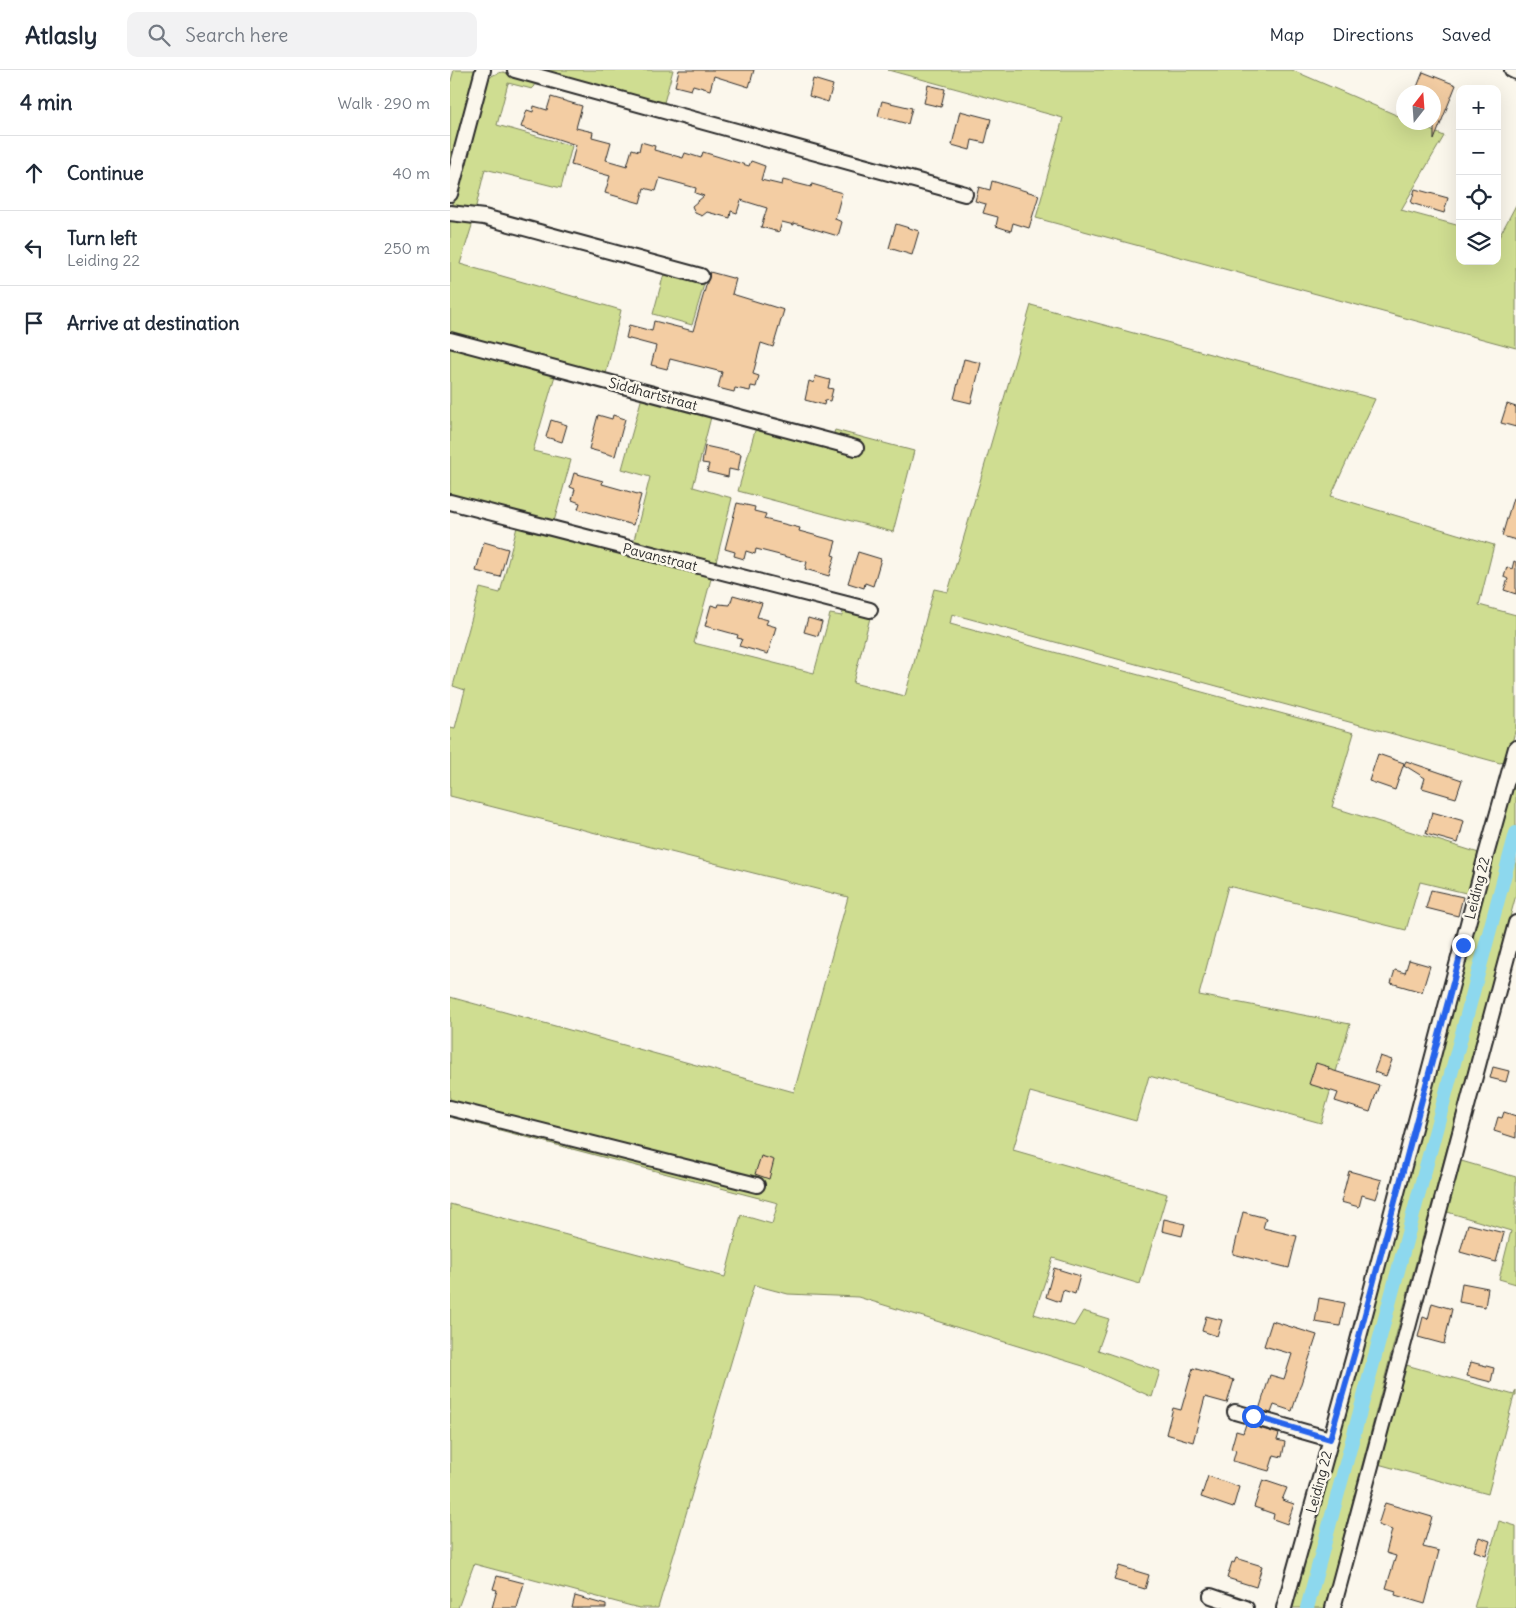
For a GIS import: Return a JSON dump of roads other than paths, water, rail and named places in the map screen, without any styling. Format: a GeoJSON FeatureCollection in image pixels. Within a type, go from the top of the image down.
{"type":"FeatureCollection","features":[{"type":"Feature","properties":{"kind":"street"},"geometry":{"type":"LineString","coordinates":[[450,194],[483,70]]}},
{"type":"Feature","properties":{"kind":"street"},"geometry":{"type":"LineString","coordinates":[[515,70],[965,194]]}},
{"type":"Feature","properties":{"kind":"street"},"geometry":{"type":"LineString","coordinates":[[1512,70],[1516,72]]}},
{"type":"Feature","properties":{"kind":"street"},"geometry":{"type":"LineString","coordinates":[[450,213],[492,220],[701,276]]}},
{"type":"Feature","properties":{"kind":"street","name":"Siddhartstraat"},"geometry":{"type":"LineString","coordinates":[[450,340],[856,448]]}},
{"type":"Feature","properties":{"kind":"street","name":"Pavanstraat"},"geometry":{"type":"LineString","coordinates":[[450,502],[870,610]]}},
{"type":"Feature","properties":{"kind":"street","name":"Leiding 22"},"geometry":{"type":"LineString","coordinates":[[1284,1608],[1380,1261],[1516,748]]}},
{"type":"Feature","properties":{"kind":"street"},"geometry":{"type":"LineString","coordinates":[[1333,1608],[1516,923]]}},
{"type":"Feature","properties":{"kind":"street"},"geometry":{"type":"LineString","coordinates":[[450,1108],[757,1185]]}},
{"type":"Feature","properties":{"kind":"street"},"geometry":{"type":"LineString","coordinates":[[1235,1412],[1330,1439]]}},
{"type":"Feature","properties":{"kind":"street"},"geometry":{"type":"LineString","coordinates":[[1211,1596],[1246,1608]]}},
{"type":"Feature","properties":{"kind":"waterway"},"geometry":{"type":"LineString","coordinates":[[1307,1608],[1516,833]]}}]}
